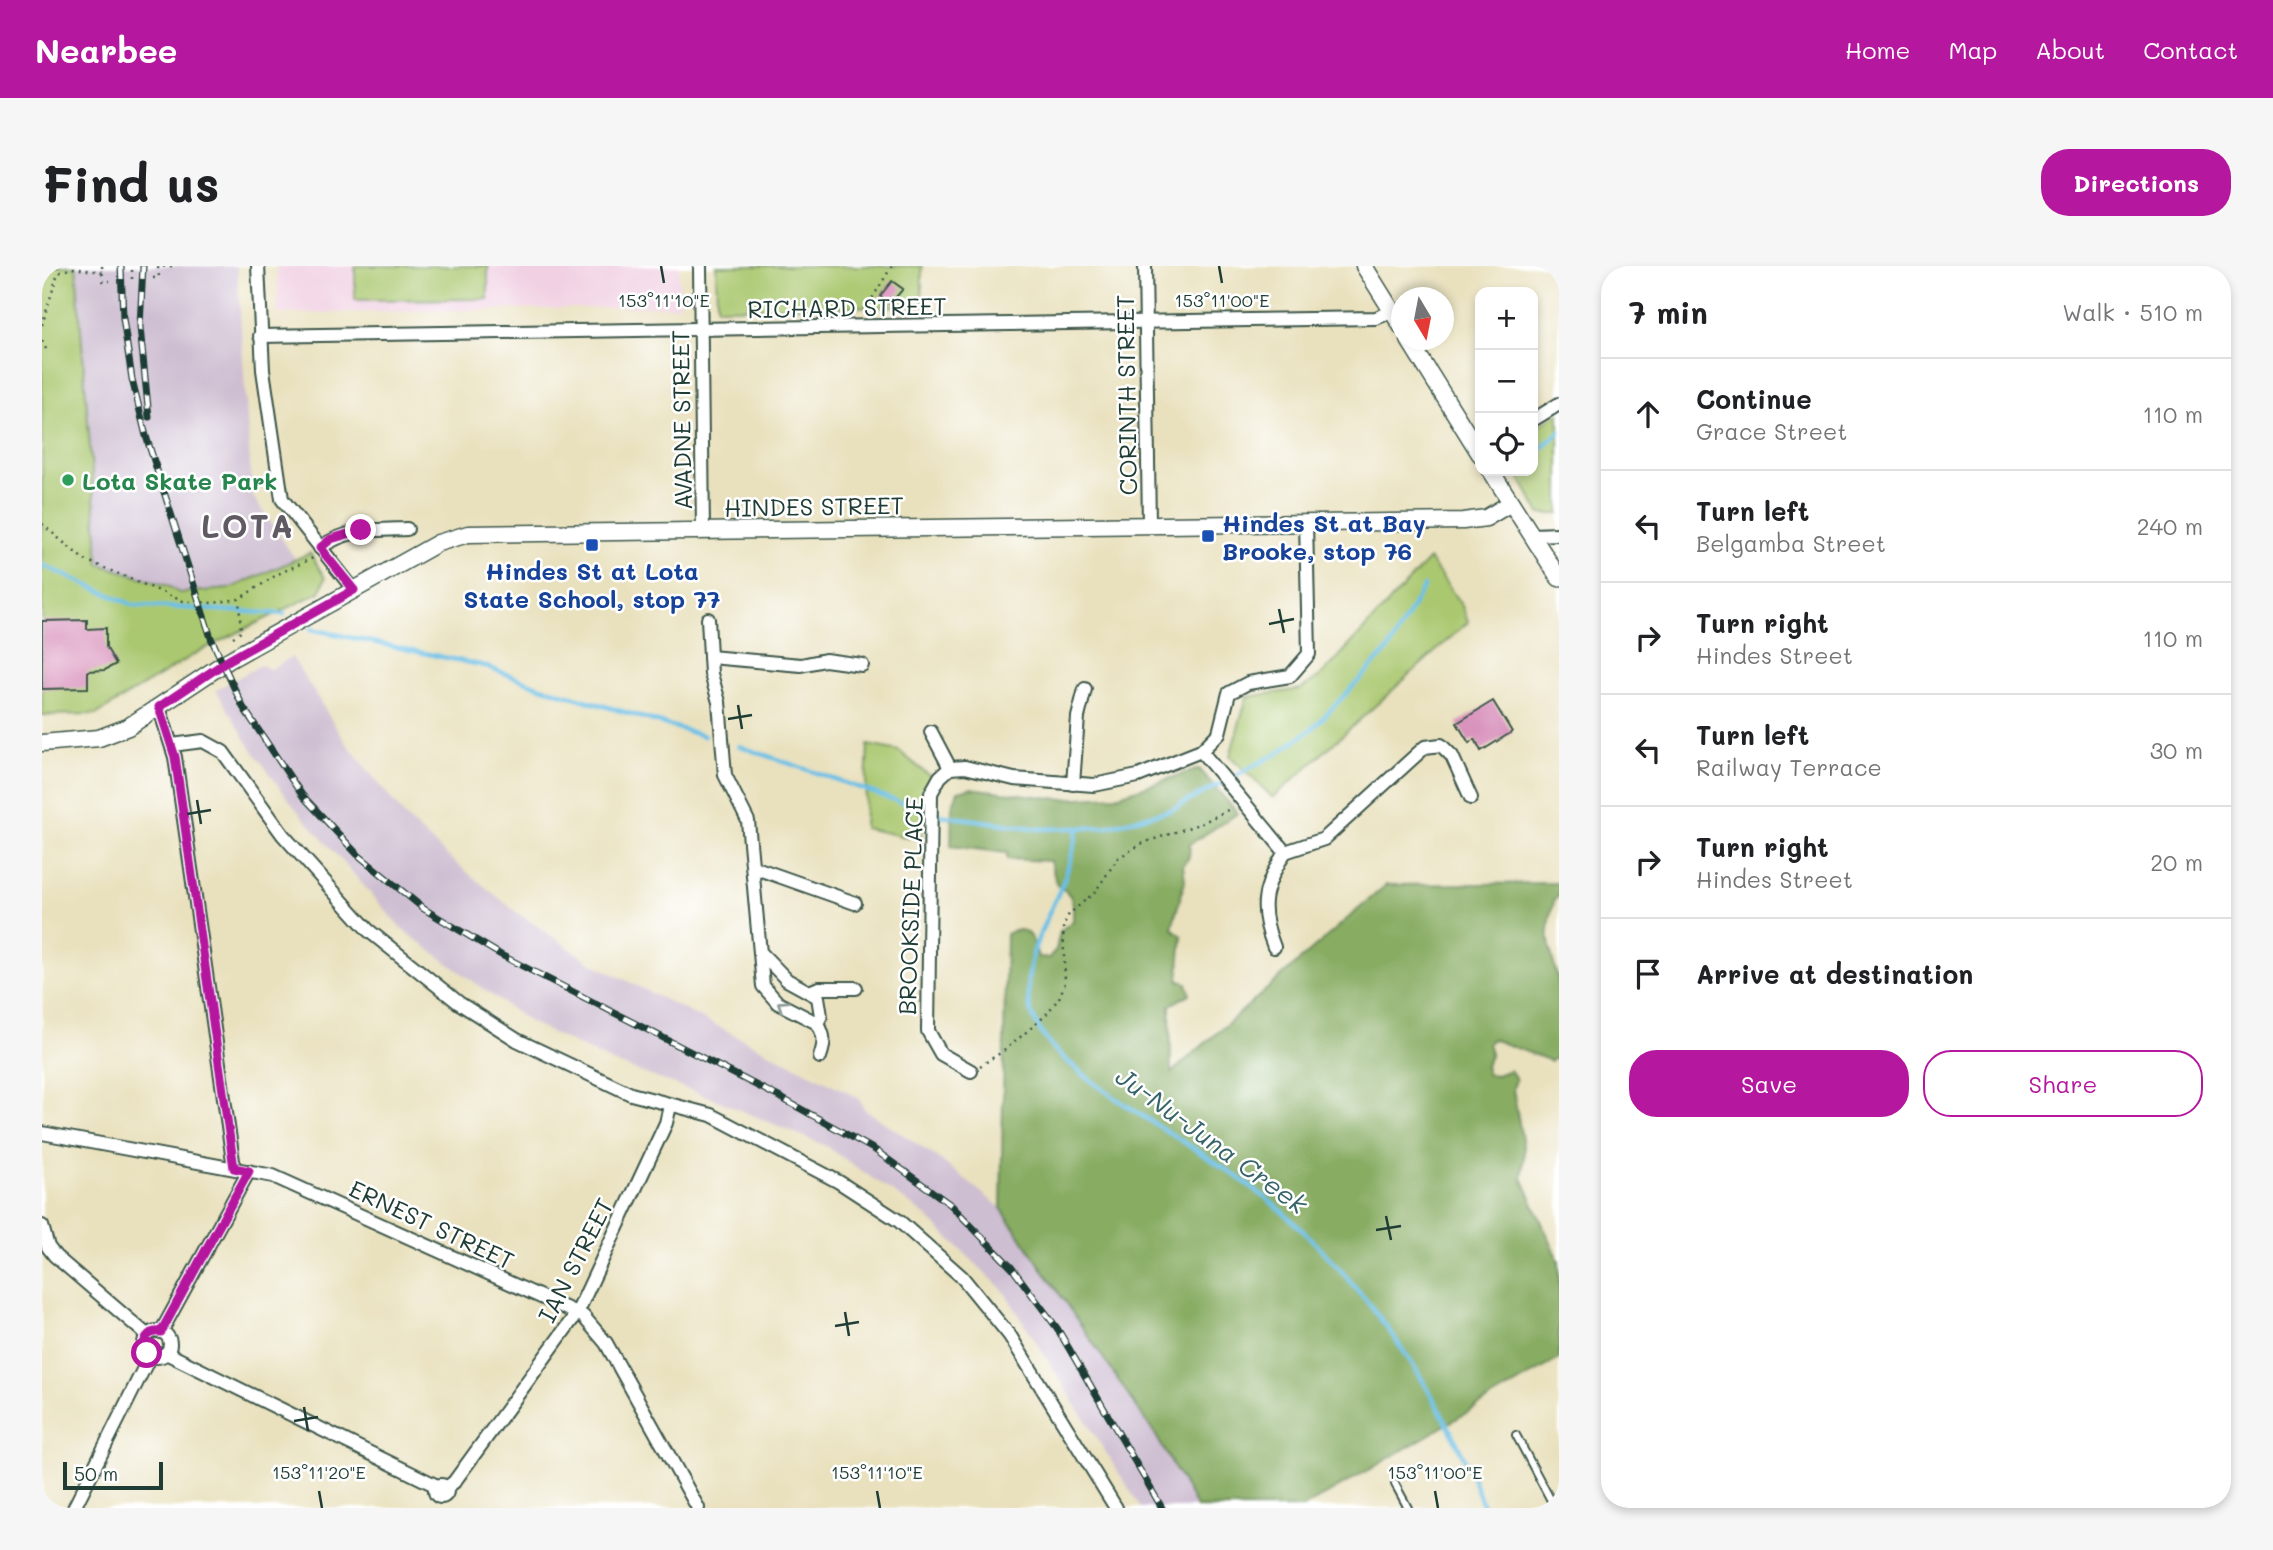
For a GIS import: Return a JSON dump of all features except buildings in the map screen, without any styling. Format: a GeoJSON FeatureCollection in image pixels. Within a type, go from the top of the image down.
{"type":"FeatureCollection","features":[{"type":"Feature","properties":{"kind":"street"},"geometry":{"type":"LineString","coordinates":[[258,266],[260,336],[276,475],[282,499],[354,590]]}},
{"type":"Feature","properties":{"kind":"street","name":"AVADNE STREET"},"geometry":{"type":"LineString","coordinates":[[700,266],[704,531]]}},
{"type":"Feature","properties":{"kind":"street","name":"CORINTH STREET"},"geometry":{"type":"LineString","coordinates":[[1145,266],[1149,523]]}},
{"type":"Feature","properties":{"kind":"street"},"geometry":{"type":"LineString","coordinates":[[1364,266],[1391,309]]}},
{"type":"Feature","properties":{"kind":"street","name":"RICHARD STREET"},"geometry":{"type":"LineString","coordinates":[[260,336],[1146,323],[1376,318],[1391,311]]}},
{"type":"Feature","properties":{"kind":"street"},"geometry":{"type":"LineString","coordinates":[[1415,350],[1475,445]]}},
{"type":"Feature","properties":{"kind":"street"},"geometry":{"type":"LineString","coordinates":[[1538,417],[1559,404]]}},
{"type":"Feature","properties":{"kind":"street"},"geometry":{"type":"LineString","coordinates":[[1494,476],[1559,578]]}},
{"type":"Feature","properties":{"kind":"street","name":"HINDES STREET"},"geometry":{"type":"LineString","coordinates":[[42,743],[100,738],[133,724],[229,660],[438,543],[468,534],[1149,523],[1463,521],[1486,517],[1511,503]]}},
{"type":"Feature","properties":{"kind":"street"},"geometry":{"type":"LineString","coordinates":[[1285,852],[1201,751],[1219,733],[1229,693],[1248,683],[1290,676],[1309,654],[1306,522]]}},
{"type":"Feature","properties":{"kind":"street"},"geometry":{"type":"LineString","coordinates":[[322,549],[331,539],[361,530],[407,529]]}},
{"type":"Feature","properties":{"kind":"street"},"geometry":{"type":"LineString","coordinates":[[1532,535],[1559,534]]}},
{"type":"Feature","properties":{"kind":"street"},"geometry":{"type":"LineString","coordinates":[[708,619],[710,657],[719,702],[725,775],[748,821],[764,986],[778,1003],[817,1023],[823,1032],[824,1046],[820,1057]]}},
{"type":"Feature","properties":{"kind":"street"},"geometry":{"type":"LineString","coordinates":[[710,657],[801,665],[825,660],[862,665]]}},
{"type":"Feature","properties":{"kind":"street"},"geometry":{"type":"LineString","coordinates":[[1073,784],[1077,725],[1085,689]]}},
{"type":"Feature","properties":{"kind":"street"},"geometry":{"type":"LineString","coordinates":[[159,707],[172,745],[234,1168]]}},
{"type":"Feature","properties":{"kind":"street","name":"BROOKSIDE PLACE"},"geometry":{"type":"LineString","coordinates":[[930,732],[950,768]]}},
{"type":"Feature","properties":{"kind":"street"},"geometry":{"type":"LineString","coordinates":[[172,745],[203,741],[223,752],[283,835],[368,930],[459,1003],[517,1040],[631,1094],[711,1115],[839,1182],[899,1221],[962,1278],[1010,1336],[1116,1508]]}},
{"type":"Feature","properties":{"kind":"street"},"geometry":{"type":"LineString","coordinates":[[1274,947],[1263,911],[1271,874],[1285,852],[1324,839],[1425,747],[1441,745],[1452,756],[1471,798]]}},
{"type":"Feature","properties":{"kind":"street","name":"BROOKSIDE PLACE"},"geometry":{"type":"LineString","coordinates":[[971,1071],[941,1054],[928,1031],[931,793],[940,777],[950,768],[965,767],[1014,779],[1094,785],[1138,776],[1201,751]]}},
{"type":"Feature","properties":{"kind":"street"},"geometry":{"type":"LineString","coordinates":[[753,867],[855,903]]}},
{"type":"Feature","properties":{"kind":"street"},"geometry":{"type":"LineString","coordinates":[[761,953],[787,980],[818,997],[821,1016],[817,1023]]}},
{"type":"Feature","properties":{"kind":"street"},"geometry":{"type":"LineString","coordinates":[[809,992],[820,988],[856,988]]}},
{"type":"Feature","properties":{"kind":"street","name":"IAN STREET"},"geometry":{"type":"LineString","coordinates":[[443,1495],[577,1313],[666,1122],[670,1106]]}},
{"type":"Feature","properties":{"kind":"street","name":"ERNEST STREET"},"geometry":{"type":"LineString","coordinates":[[42,1133],[273,1175],[577,1313],[595,1327],[606,1343],[698,1508]]}},
{"type":"Feature","properties":{"kind":"street"},"geometry":{"type":"LineString","coordinates":[[147,1335],[161,1332],[249,1171]]}},
{"type":"Feature","properties":{"kind":"street"},"geometry":{"type":"LineString","coordinates":[[42,1226],[48,1247],[55,1256],[147,1335]]}},
{"type":"Feature","properties":{"kind":"street"},"geometry":{"type":"LineString","coordinates":[[150,1356],[159,1357],[166,1353],[169,1339],[161,1332]]}},
{"type":"Feature","properties":{"kind":"street"},"geometry":{"type":"LineString","coordinates":[[147,1335],[144,1345],[150,1356]]}},
{"type":"Feature","properties":{"kind":"street"},"geometry":{"type":"LineString","coordinates":[[166,1353],[443,1495]]}},
{"type":"Feature","properties":{"kind":"street"},"geometry":{"type":"LineString","coordinates":[[74,1508],[150,1356]]}},
{"type":"Feature","properties":{"kind":"lane"},"geometry":{"type":"LineString","coordinates":[[1516,1435],[1555,1508]]}},
{"type":"Feature","properties":{"kind":"lane"},"geometry":{"type":"LineString","coordinates":[[1395,1484],[1408,1508]]}},
{"type":"Feature","properties":{"kind":"path"},"geometry":{"type":"LineString","coordinates":[[42,325],[58,273],[57,266]]}},
{"type":"Feature","properties":{"kind":"path"},"geometry":{"type":"LineString","coordinates":[[102,266],[103,281],[110,281]]}},
{"type":"Feature","properties":{"kind":"path"},"geometry":{"type":"LineString","coordinates":[[132,266],[132,279]]}},
{"type":"Feature","properties":{"kind":"path"},"geometry":{"type":"LineString","coordinates":[[152,278],[159,277],[158,267],[174,266]]}},
{"type":"Feature","properties":{"kind":"path"},"geometry":{"type":"LineString","coordinates":[[865,310],[892,266]]}},
{"type":"Feature","properties":{"kind":"path"},"geometry":{"type":"LineString","coordinates":[[58,273],[72,268],[103,272]]}},
{"type":"Feature","properties":{"kind":"path"},"geometry":{"type":"LineString","coordinates":[[42,341],[48,353]]}},
{"type":"Feature","properties":{"kind":"path"},"geometry":{"type":"LineString","coordinates":[[42,524],[83,559],[183,601],[239,601],[278,574],[322,549]]}},
{"type":"Feature","properties":{"kind":"path"},"geometry":{"type":"LineString","coordinates":[[233,637],[241,632],[239,601]]}},
{"type":"Feature","properties":{"kind":"path"},"geometry":{"type":"LineString","coordinates":[[971,1071],[1005,1050],[1045,1016],[1059,998],[1065,984],[1063,926],[1069,914],[1095,892],[1116,861],[1143,843],[1202,823],[1243,802]]}},
{"type":"Feature","properties":{"kind":"shaded area"},"geometry":{"type":"Polygon","coordinates":[[[76,266],[237,266],[252,495],[296,560],[229,589],[179,593],[168,586],[99,564],[76,266]]]}},
{"type":"Feature","properties":{"kind":"shaded area"},"geometry":{"type":"Polygon","coordinates":[[[277,266],[679,266],[679,306],[278,314],[277,266]]]}},
{"type":"Feature","properties":{"kind":"shaded area"},"geometry":{"type":"Polygon","coordinates":[[[292,657],[344,740],[407,819],[515,911],[590,962],[859,1098],[864,1109],[938,1158],[1001,1208],[1130,1390],[1198,1508],[1141,1508],[1004,1291],[924,1214],[826,1146],[709,1097],[612,1062],[529,1022],[403,930],[295,808],[251,748],[216,690],[261,665],[270,669],[292,657]]]}},
{"type":"Feature","properties":{"kind":"green space"},"geometry":{"type":"Polygon","coordinates":[[[42,266],[76,266],[99,564],[168,586],[179,593],[229,589],[310,553],[325,578],[320,592],[200,651],[97,714],[42,715],[42,266]]]}},
{"type":"Feature","properties":{"kind":"green space"},"geometry":{"type":"Polygon","coordinates":[[[355,266],[488,266],[488,299],[355,300],[355,266]]]}},
{"type":"Feature","properties":{"kind":"green space"},"geometry":{"type":"Polygon","coordinates":[[[716,266],[922,266],[922,306],[717,308],[716,266]]]}},
{"type":"Feature","properties":{"kind":"green space"},"geometry":{"type":"Polygon","coordinates":[[[1559,413],[1559,514],[1540,514],[1519,476],[1538,476],[1538,426],[1559,413]]]}},
{"type":"Feature","properties":{"kind":"green space"},"geometry":{"type":"Polygon","coordinates":[[[1429,559],[1462,606],[1468,622],[1273,798],[1230,756],[1247,697],[1301,689],[1324,673],[1429,559]]]}},
{"type":"Feature","properties":{"kind":"green space"},"geometry":{"type":"Polygon","coordinates":[[[868,745],[899,751],[932,778],[924,793],[921,840],[864,828],[868,745]]]}},
{"type":"Feature","properties":{"kind":"green space"},"geometry":{"type":"Polygon","coordinates":[[[1199,769],[1238,813],[1190,844],[1189,857],[1183,866],[1185,880],[1172,928],[1182,936],[1178,980],[1187,983],[1190,994],[1170,1005],[1171,1073],[1386,885],[1559,883],[1559,897],[1555,898],[1551,911],[1549,933],[1559,984],[1559,1056],[1551,1061],[1492,1039],[1488,1043],[1491,1054],[1485,1066],[1487,1074],[1497,1075],[1510,1070],[1516,1079],[1513,1089],[1524,1151],[1522,1178],[1559,1261],[1559,1359],[1303,1508],[1197,1508],[1155,1434],[1001,1208],[1006,934],[1024,931],[1031,938],[1038,957],[1049,958],[1056,950],[1060,931],[1073,921],[1073,904],[1070,895],[1057,885],[1050,861],[1007,859],[1007,853],[951,846],[952,807],[958,791],[970,788],[1060,799],[1116,796],[1199,769]]]}},
{"type":"Feature","properties":{"kind":"waterway"},"geometry":{"type":"LineString","coordinates":[[1538,451],[1559,432]]}},
{"type":"Feature","properties":{"kind":"waterway"},"geometry":{"type":"LineString","coordinates":[[42,565],[133,605],[284,614]]}},
{"type":"Feature","properties":{"kind":"waterway"},"geometry":{"type":"LineString","coordinates":[[939,815],[1040,829],[1105,827],[1171,810],[1278,753],[1312,729],[1389,649],[1424,586]]}},
{"type":"Feature","properties":{"kind":"waterway"},"geometry":{"type":"LineString","coordinates":[[311,629],[485,666],[538,686],[704,736]]}},
{"type":"Feature","properties":{"kind":"waterway"},"geometry":{"type":"LineString","coordinates":[[739,746],[917,808]]}},
{"type":"Feature","properties":{"kind":"waterway","name":"Ju-Nu-Juna Creek"},"geometry":{"type":"LineString","coordinates":[[1078,828],[1068,870],[1040,933],[1031,961],[1029,1004],[1039,1029],[1051,1046],[1083,1075],[1271,1202],[1328,1257],[1383,1322],[1408,1357],[1451,1431],[1484,1508]]}},
{"type":"Feature","properties":{"kind":"railway"},"geometry":{"type":"LineString","coordinates":[[121,266],[123,318],[132,379],[146,436],[211,638],[243,707],[302,795],[357,854],[424,909],[501,955],[783,1099],[875,1150],[951,1205],[1012,1268],[1057,1328],[1162,1508]]}},
{"type":"Feature","properties":{"kind":"railway"},"geometry":{"type":"LineString","coordinates":[[143,266],[140,327],[149,417]]}},
{"type":"Feature","properties":{"kind":"place","name":"Lota Skate Park"},"geometry":{"type":"Point","coordinates":[68,480]}},
{"type":"Feature","properties":{"kind":"place","name":"Hindes St at Bay Brooke, stop 76"},"geometry":{"type":"Point","coordinates":[1208,536]}},
{"type":"Feature","properties":{"kind":"place","name":"Hindes St at Lota State School, stop 77"},"geometry":{"type":"Point","coordinates":[592,545]}},
{"type":"Feature","properties":{"kind":"district","name":"LOTA"},"geometry":{"type":"Point","coordinates":[248,525]}},
{"type":"Feature","properties":{"kind":"route"},"geometry":{"type":"LineString","coordinates":[[147,1353],[144,1345],[146,1337],[153,1332],[161,1332],[249,1171],[234,1168],[175,757],[167,724],[159,707],[229,660],[354,590],[320,548],[331,539],[361,530]]}}]}
